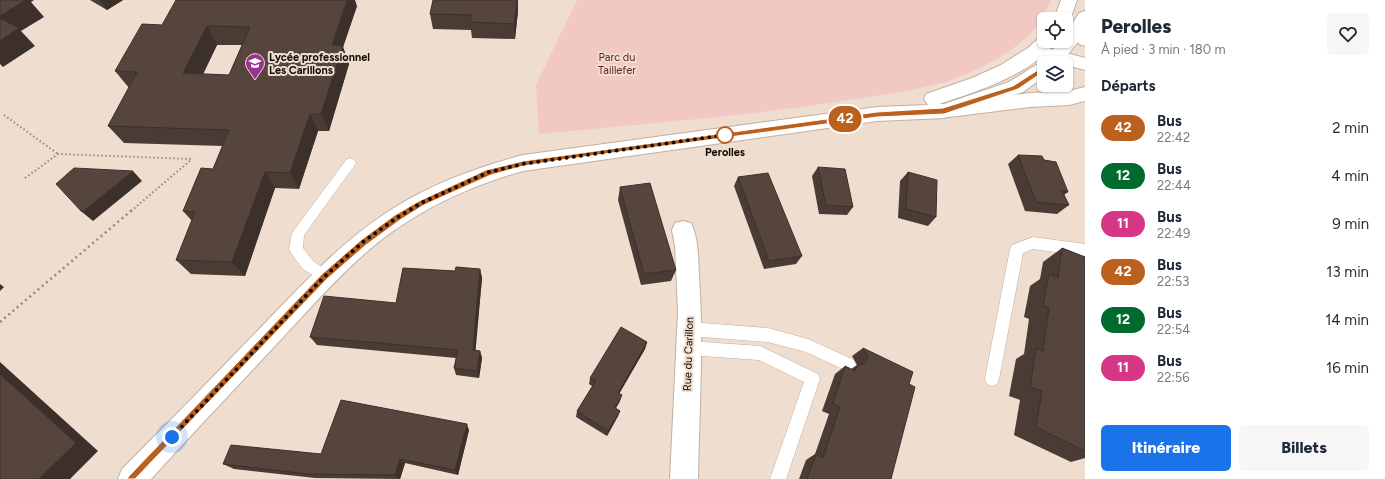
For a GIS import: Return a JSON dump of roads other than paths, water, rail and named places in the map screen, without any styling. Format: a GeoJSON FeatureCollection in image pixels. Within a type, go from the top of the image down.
{"type":"FeatureCollection","features":[{"type":"Feature","properties":{"kind":"street"},"geometry":{"type":"LineString","coordinates":[[1065,12],[1069,0]]}},
{"type":"Feature","properties":{"kind":"street"},"geometry":{"type":"LineString","coordinates":[[1049,56],[1069,44],[1083,29]]}},
{"type":"Feature","properties":{"kind":"street"},"geometry":{"type":"LineString","coordinates":[[877,114],[931,100],[998,76],[1027,59],[1037,58]]}},
{"type":"Feature","properties":{"kind":"street"},"geometry":{"type":"LineString","coordinates":[[1073,62],[1085,64]]}},
{"type":"Feature","properties":{"kind":"street"},"geometry":{"type":"LineString","coordinates":[[944,111],[1016,87],[1037,67]]}},
{"type":"Feature","properties":{"kind":"street"},"geometry":{"type":"LineString","coordinates":[[132,479],[324,277],[363,242],[398,217],[421,203],[489,172],[568,156],[877,114],[944,111],[1030,100],[1069,98],[1079,93]]}},
{"type":"Feature","properties":{"kind":"street","name":"Rue du Carillon"},"geometry":{"type":"LineString","coordinates":[[683,230],[686,246],[690,312],[684,479]]}},
{"type":"Feature","properties":{"kind":"lane"},"geometry":{"type":"LineString","coordinates":[[324,277],[308,265],[296,249],[298,233],[350,163]]}},
{"type":"Feature","properties":{"kind":"lane"},"geometry":{"type":"LineString","coordinates":[[992,379],[1017,249],[1033,243],[1085,250]]}},
{"type":"Feature","properties":{"kind":"lane"},"geometry":{"type":"LineString","coordinates":[[689,338],[768,335],[808,346],[849,365]]}},
{"type":"Feature","properties":{"kind":"lane"},"geometry":{"type":"LineString","coordinates":[[689,338],[760,353],[813,379],[778,479]]}},
{"type":"Feature","properties":{"kind":"place","name":"Lycée professionnel Les Carillons"},"geometry":{"type":"Point","coordinates":[255,80]}},
{"type":"Feature","properties":{"kind":"place","name":"Perolles"},"geometry":{"type":"Point","coordinates":[725,135]}},
{"type":"Feature","properties":{"kind":"park label","name":"Parc du Taillefer"},"geometry":{"type":"Point","coordinates":[617,63]}}]}
